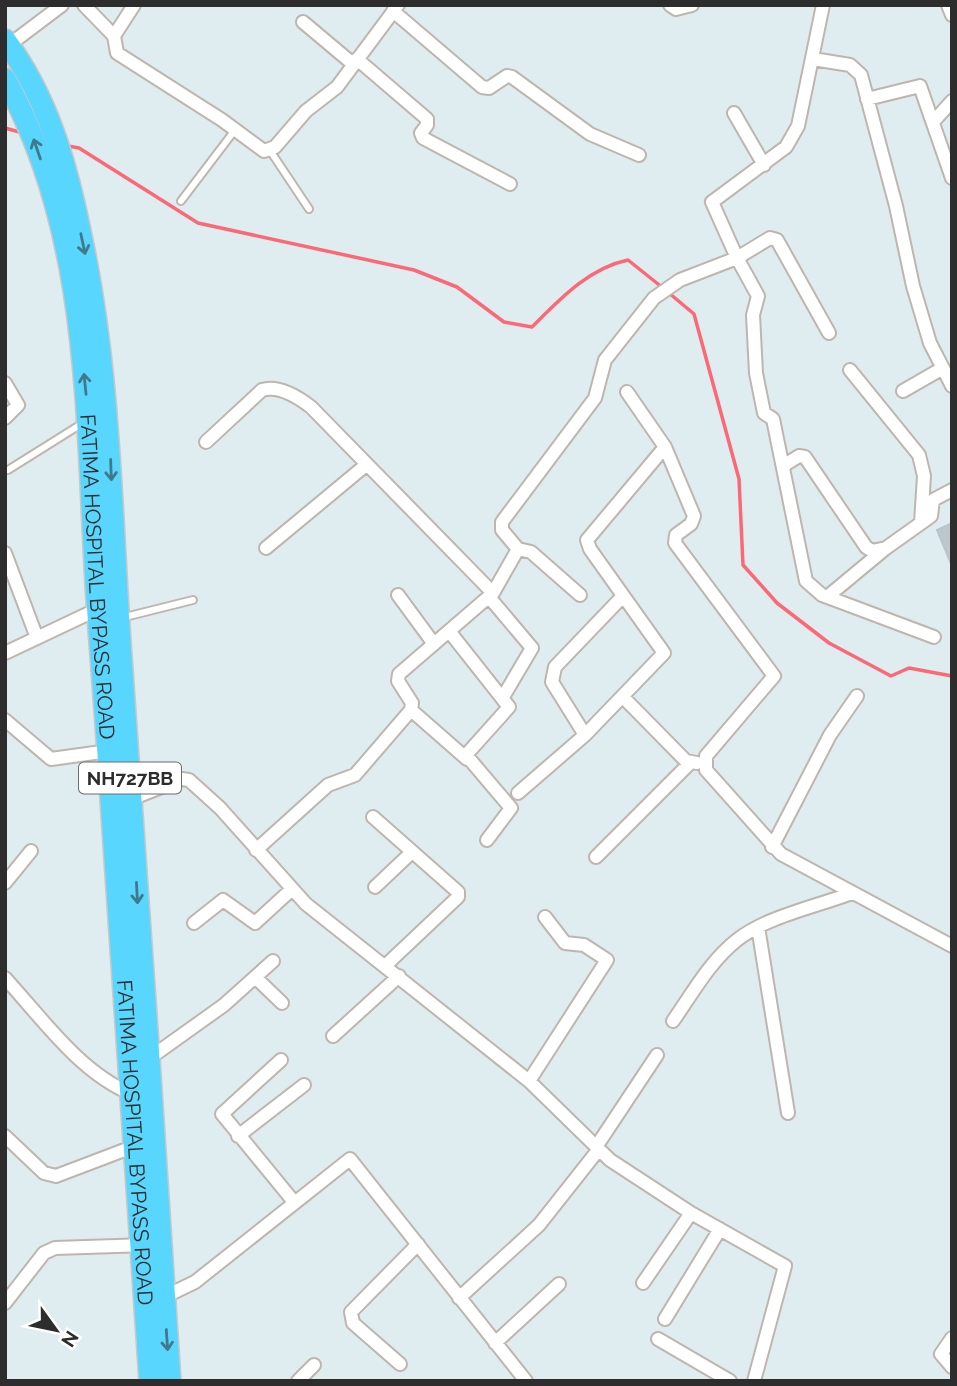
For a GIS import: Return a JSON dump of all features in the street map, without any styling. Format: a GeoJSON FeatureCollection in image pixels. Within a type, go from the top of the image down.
{"type":"FeatureCollection","features":[{"type":"Feature","properties":{"kind":"highway","name":"NH727BB"},"geometry":{"type":"LineString","coordinates":[[7,43],[44,103],[59,182]]}},
{"type":"Feature","properties":{"kind":"highway","name":"FATIMA HOSPITAL BYPASS ROAD"},"geometry":{"type":"LineString","coordinates":[[5,79],[59,182],[88,266],[106,394],[131,799],[125,845],[135,1146],[151,1244],[164,1297],[170,1381]]}},
{"type":"Feature","properties":{"kind":"highway","name":"FATIMA HOSPITAL BYPASS ROAD"},"geometry":{"type":"LineString","coordinates":[[59,182],[88,420],[109,751],[125,845],[147,1060],[151,1244],[149,1381]]}},
{"type":"Feature","properties":{"kind":"street"},"geometry":{"type":"LineString","coordinates":[[7,43],[62,5]]}},
{"type":"Feature","properties":{"kind":"street"},"geometry":{"type":"LineString","coordinates":[[84,5],[114,36],[117,53],[235,129],[264,151],[275,147],[306,111],[337,87],[395,8],[482,87],[489,88],[502,77],[512,77],[590,134],[639,155]]}},
{"type":"Feature","properties":{"kind":"street"},"geometry":{"type":"LineString","coordinates":[[114,36],[134,5]]}},
{"type":"Feature","properties":{"kind":"street"},"geometry":{"type":"LineString","coordinates":[[670,5],[676,9],[692,5]]}},
{"type":"Feature","properties":{"kind":"street"},"geometry":{"type":"LineString","coordinates":[[824,5],[798,126],[786,147],[712,202],[737,258],[758,296],[753,315],[757,373],[764,413],[773,419],[806,581],[816,592],[827,597],[934,636]]}},
{"type":"Feature","properties":{"kind":"street"},"geometry":{"type":"LineString","coordinates":[[948,5],[952,15]]}},
{"type":"Feature","properties":{"kind":"street"},"geometry":{"type":"LineString","coordinates":[[303,22],[427,119],[427,125],[421,132],[423,138],[510,184]]}},
{"type":"Feature","properties":{"kind":"street"},"geometry":{"type":"LineString","coordinates":[[813,60],[855,67],[861,75],[896,206],[913,286],[930,343],[949,378],[903,391]]}},
{"type":"Feature","properties":{"kind":"street"},"geometry":{"type":"LineString","coordinates":[[867,99],[920,86],[952,178]]}},
{"type":"Feature","properties":{"kind":"street"},"geometry":{"type":"LineString","coordinates":[[933,122],[952,101]]}},
{"type":"Feature","properties":{"kind":"street"},"geometry":{"type":"LineString","coordinates":[[734,113],[764,165]]}},
{"type":"Feature","properties":{"kind":"street"},"geometry":{"type":"LineString","coordinates":[[580,595],[531,552],[518,549],[502,530],[502,522],[595,398],[606,360],[654,298],[680,280],[737,258],[770,238],[777,240],[829,333]]}},
{"type":"Feature","properties":{"kind":"street"},"geometry":{"type":"LineString","coordinates":[[850,370],[919,455],[924,475],[921,523]]}},
{"type":"Feature","properties":{"kind":"street"},"geometry":{"type":"LineString","coordinates":[[5,383],[18,405],[5,418]]}},
{"type":"Feature","properties":{"kind":"street"},"geometry":{"type":"LineString","coordinates":[[206,442],[254,396],[274,388],[311,407],[491,595],[532,648],[503,697]]}},
{"type":"Feature","properties":{"kind":"street"},"geometry":{"type":"LineString","coordinates":[[627,392],[664,447],[694,520],[676,535],[675,544],[774,676],[706,756],[706,770],[772,847],[793,863],[952,946]]}},
{"type":"Feature","properties":{"kind":"street"},"geometry":{"type":"LineString","coordinates":[[517,793],[585,735],[664,653],[590,549],[587,540],[664,447]]}},
{"type":"Feature","properties":{"kind":"street"},"geometry":{"type":"LineString","coordinates":[[783,466],[799,456],[805,457],[866,547],[872,551],[886,548]]}},
{"type":"Feature","properties":{"kind":"street"},"geometry":{"type":"LineString","coordinates":[[267,548],[366,465]]}},
{"type":"Feature","properties":{"kind":"street"},"geometry":{"type":"LineString","coordinates":[[827,597],[865,569],[886,548],[931,516],[933,500],[952,490]]}},
{"type":"Feature","properties":{"kind":"street"},"geometry":{"type":"LineString","coordinates":[[256,850],[327,785],[355,775],[411,710],[412,703],[397,677],[491,595],[518,549]]}},
{"type":"Feature","properties":{"kind":"street"},"geometry":{"type":"LineString","coordinates":[[5,553],[37,638]]}},
{"type":"Feature","properties":{"kind":"street"},"geometry":{"type":"LineString","coordinates":[[398,595],[434,644]]}},
{"type":"Feature","properties":{"kind":"street"},"geometry":{"type":"LineString","coordinates":[[585,735],[552,682],[552,675],[555,667],[623,596]]}},
{"type":"Feature","properties":{"kind":"street"},"geometry":{"type":"LineString","coordinates":[[5,653],[98,609]]}},
{"type":"Feature","properties":{"kind":"street"},"geometry":{"type":"LineString","coordinates":[[449,631],[509,707],[468,750],[467,759]]}},
{"type":"Feature","properties":{"kind":"street"},"geometry":{"type":"LineString","coordinates":[[772,847],[830,735],[857,696]]}},
{"type":"Feature","properties":{"kind":"street"},"geometry":{"type":"LineString","coordinates":[[623,697],[689,764]]}},
{"type":"Feature","properties":{"kind":"street"},"geometry":{"type":"LineString","coordinates":[[411,710],[467,759],[511,808],[487,840]]}},
{"type":"Feature","properties":{"kind":"street"},"geometry":{"type":"LineString","coordinates":[[5,720],[51,759],[109,751]]}},
{"type":"Feature","properties":{"kind":"street"},"geometry":{"type":"LineString","coordinates":[[596,857],[689,764],[704,762]]}},
{"type":"Feature","properties":{"kind":"street"},"geometry":{"type":"LineString","coordinates":[[131,799],[186,778],[220,808],[314,910],[529,1081],[617,1165],[691,1213],[785,1266],[754,1381]]}},
{"type":"Feature","properties":{"kind":"street"},"geometry":{"type":"LineString","coordinates":[[373,817],[458,892],[458,897],[386,965]]}},
{"type":"Feature","properties":{"kind":"street"},"geometry":{"type":"LineString","coordinates":[[5,883],[31,850]]}},
{"type":"Feature","properties":{"kind":"street"},"geometry":{"type":"LineString","coordinates":[[375,887],[412,852]]}},
{"type":"Feature","properties":{"kind":"street"},"geometry":{"type":"LineString","coordinates":[[194,923],[223,900],[255,923],[292,889]]}},
{"type":"Feature","properties":{"kind":"street"},"geometry":{"type":"LineString","coordinates":[[673,1021],[719,958],[735,941],[758,927],[852,893]]}},
{"type":"Feature","properties":{"kind":"street"},"geometry":{"type":"LineString","coordinates":[[529,1081],[607,960],[584,945],[565,943],[545,917]]}},
{"type":"Feature","properties":{"kind":"street"},"geometry":{"type":"LineString","coordinates":[[758,927],[788,1113]]}},
{"type":"Feature","properties":{"kind":"street"},"geometry":{"type":"LineString","coordinates":[[147,1060],[224,1005],[273,961]]}},
{"type":"Feature","properties":{"kind":"street"},"geometry":{"type":"LineString","coordinates":[[333,1036],[399,976]]}},
{"type":"Feature","properties":{"kind":"street"},"geometry":{"type":"LineString","coordinates":[[255,977],[282,1003]]}},
{"type":"Feature","properties":{"kind":"street"},"geometry":{"type":"LineString","coordinates":[[5,978],[84,1063],[116,1087],[132,1094]]}},
{"type":"Feature","properties":{"kind":"street"},"geometry":{"type":"LineString","coordinates":[[459,1298],[539,1225],[597,1148],[657,1055]]}},
{"type":"Feature","properties":{"kind":"street"},"geometry":{"type":"LineString","coordinates":[[281,1060],[223,1111],[223,1119],[294,1202]]}},
{"type":"Feature","properties":{"kind":"street"},"geometry":{"type":"LineString","coordinates":[[238,1136],[304,1085]]}},
{"type":"Feature","properties":{"kind":"street"},"geometry":{"type":"LineString","coordinates":[[5,1136],[44,1173],[56,1177],[135,1146]]}},
{"type":"Feature","properties":{"kind":"street"},"geometry":{"type":"LineString","coordinates":[[164,1297],[195,1282],[350,1159],[526,1381]]}},
{"type":"Feature","properties":{"kind":"street"},"geometry":{"type":"LineString","coordinates":[[643,1283],[691,1213]]}},
{"type":"Feature","properties":{"kind":"street"},"geometry":{"type":"LineString","coordinates":[[665,1319],[720,1229]]}},
{"type":"Feature","properties":{"kind":"street"},"geometry":{"type":"LineString","coordinates":[[5,1303],[44,1253],[72,1246],[151,1244]]}},
{"type":"Feature","properties":{"kind":"street"},"geometry":{"type":"LineString","coordinates":[[400,1364],[353,1323],[351,1312],[418,1244]]}},
{"type":"Feature","properties":{"kind":"street"},"geometry":{"type":"LineString","coordinates":[[495,1343],[559,1284]]}},
{"type":"Feature","properties":{"kind":"street"},"geometry":{"type":"LineString","coordinates":[[952,1338],[941,1354],[952,1367]]}},
{"type":"Feature","properties":{"kind":"street"},"geometry":{"type":"LineString","coordinates":[[658,1339],[730,1381]]}},
{"type":"Feature","properties":{"kind":"street"},"geometry":{"type":"LineString","coordinates":[[298,1381],[314,1365]]}},
{"type":"Feature","properties":{"kind":"lane"},"geometry":{"type":"LineString","coordinates":[[181,201],[235,129]]}},
{"type":"Feature","properties":{"kind":"lane"},"geometry":{"type":"LineString","coordinates":[[269,149],[309,209]]}},
{"type":"Feature","properties":{"kind":"lane"},"geometry":{"type":"LineString","coordinates":[[8,470],[88,420]]}},
{"type":"Feature","properties":{"kind":"lane"},"geometry":{"type":"LineString","coordinates":[[118,618],[194,600]]}},
{"type":"Feature","properties":{"kind":"building"},"geometry":{"type":"Polygon","coordinates":[[[952,523],[952,566],[937,530],[952,523]]]}},
{"type":"Feature","properties":{"kind":"waterway"},"geometry":{"type":"LineString","coordinates":[[5,128],[23,133]]}},
{"type":"Feature","properties":{"kind":"waterway"},"geometry":{"type":"LineString","coordinates":[[68,146],[79,148],[198,223],[414,270],[457,287],[504,322],[532,327],[588,277],[628,260],[663,288]]}},
{"type":"Feature","properties":{"kind":"waterway"},"geometry":{"type":"LineString","coordinates":[[669,293],[694,314],[739,479],[743,565],[777,603],[829,643],[891,676],[909,668],[952,676]]}}]}
